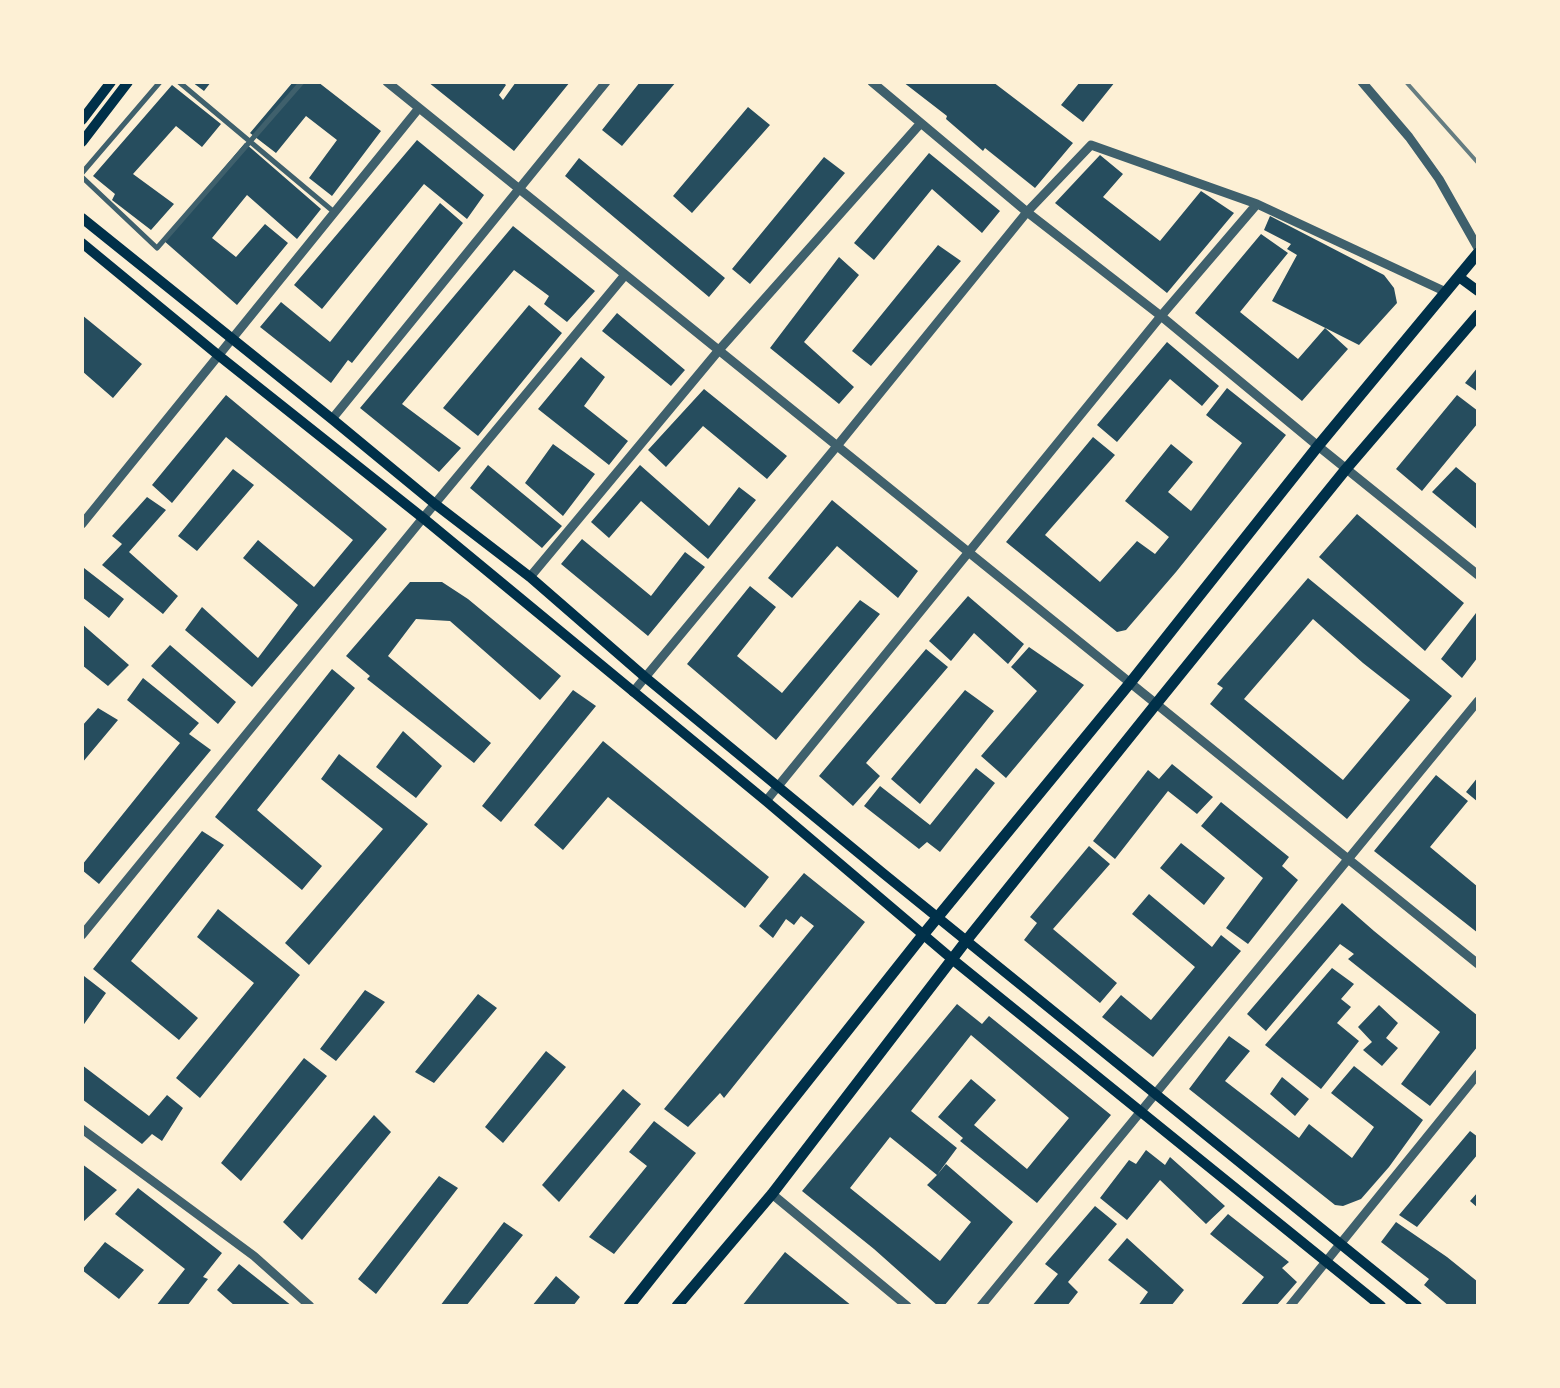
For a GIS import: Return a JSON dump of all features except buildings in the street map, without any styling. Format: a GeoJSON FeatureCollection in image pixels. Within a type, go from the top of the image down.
{"type":"FeatureCollection","features":[{"type":"Feature","properties":{"kind":"main road"},"geometry":{"type":"LineString","coordinates":[[82,120],[111,82]]}},
{"type":"Feature","properties":{"kind":"main road"},"geometry":{"type":"LineString","coordinates":[[82,142],[128,82]]}},
{"type":"Feature","properties":{"kind":"main road"},"geometry":{"type":"LineString","coordinates":[[82,218],[435,504],[530,577],[645,677],[966,941],[1417,1306]]}},
{"type":"Feature","properties":{"kind":"main road"},"geometry":{"type":"LineString","coordinates":[[82,243],[218,356],[423,518],[766,801],[952,959],[1327,1260],[1381,1306]]}},
{"type":"Feature","properties":{"kind":"main road"},"geometry":{"type":"LineString","coordinates":[[629,1306],[923,935],[1130,682],[1318,446],[1478,254]]}},
{"type":"Feature","properties":{"kind":"main road"},"geometry":{"type":"LineString","coordinates":[[1459,277],[1478,291]]}},
{"type":"Feature","properties":{"kind":"main road"},"geometry":{"type":"LineString","coordinates":[[677,1306],[772,1194],[966,941],[1156,704],[1346,469],[1478,315]]}},
{"type":"Feature","properties":{"kind":"street"},"geometry":{"type":"LineString","coordinates":[[160,82],[82,175],[157,248],[302,82]]}},
{"type":"Feature","properties":{"kind":"street"},"geometry":{"type":"LineString","coordinates":[[179,82],[334,212]]}},
{"type":"Feature","properties":{"kind":"street"},"geometry":{"type":"LineString","coordinates":[[387,82],[1478,964]]}},
{"type":"Feature","properties":{"kind":"street"},"geometry":{"type":"LineString","coordinates":[[332,419],[606,82]]}},
{"type":"Feature","properties":{"kind":"street"},"geometry":{"type":"LineString","coordinates":[[872,82],[1027,212],[1161,316],[1478,575]]}},
{"type":"Feature","properties":{"kind":"street"},"geometry":{"type":"LineString","coordinates":[[1362,82],[1409,137],[1440,179],[1478,248]]}},
{"type":"Feature","properties":{"kind":"street"},"geometry":{"type":"LineString","coordinates":[[82,524],[418,108]]}},
{"type":"Feature","properties":{"kind":"street"},"geometry":{"type":"LineString","coordinates":[[530,577],[719,350],[920,124]]}},
{"type":"Feature","properties":{"kind":"street"},"geometry":{"type":"LineString","coordinates":[[633,692],[837,446],[1027,212],[1091,146],[1257,204],[1446,292]]}},
{"type":"Feature","properties":{"kind":"street"},"geometry":{"type":"LineString","coordinates":[[766,801],[1161,316],[1257,204]]}},
{"type":"Feature","properties":{"kind":"street"},"geometry":{"type":"LineString","coordinates":[[82,935],[423,518],[625,275]]}},
{"type":"Feature","properties":{"kind":"street"},"geometry":{"type":"LineString","coordinates":[[981,1306],[1478,701]]}},
{"type":"Feature","properties":{"kind":"street"},"geometry":{"type":"LineString","coordinates":[[1290,1306],[1478,1074]]}},
{"type":"Feature","properties":{"kind":"street"},"geometry":{"type":"LineString","coordinates":[[82,1129],[254,1256],[310,1306]]}},
{"type":"Feature","properties":{"kind":"street"},"geometry":{"type":"LineString","coordinates":[[772,1194],[907,1306]]}},
{"type":"Feature","properties":{"kind":"railway"},"geometry":{"type":"LineString","coordinates":[[1406,82],[1478,163]]}}]}
